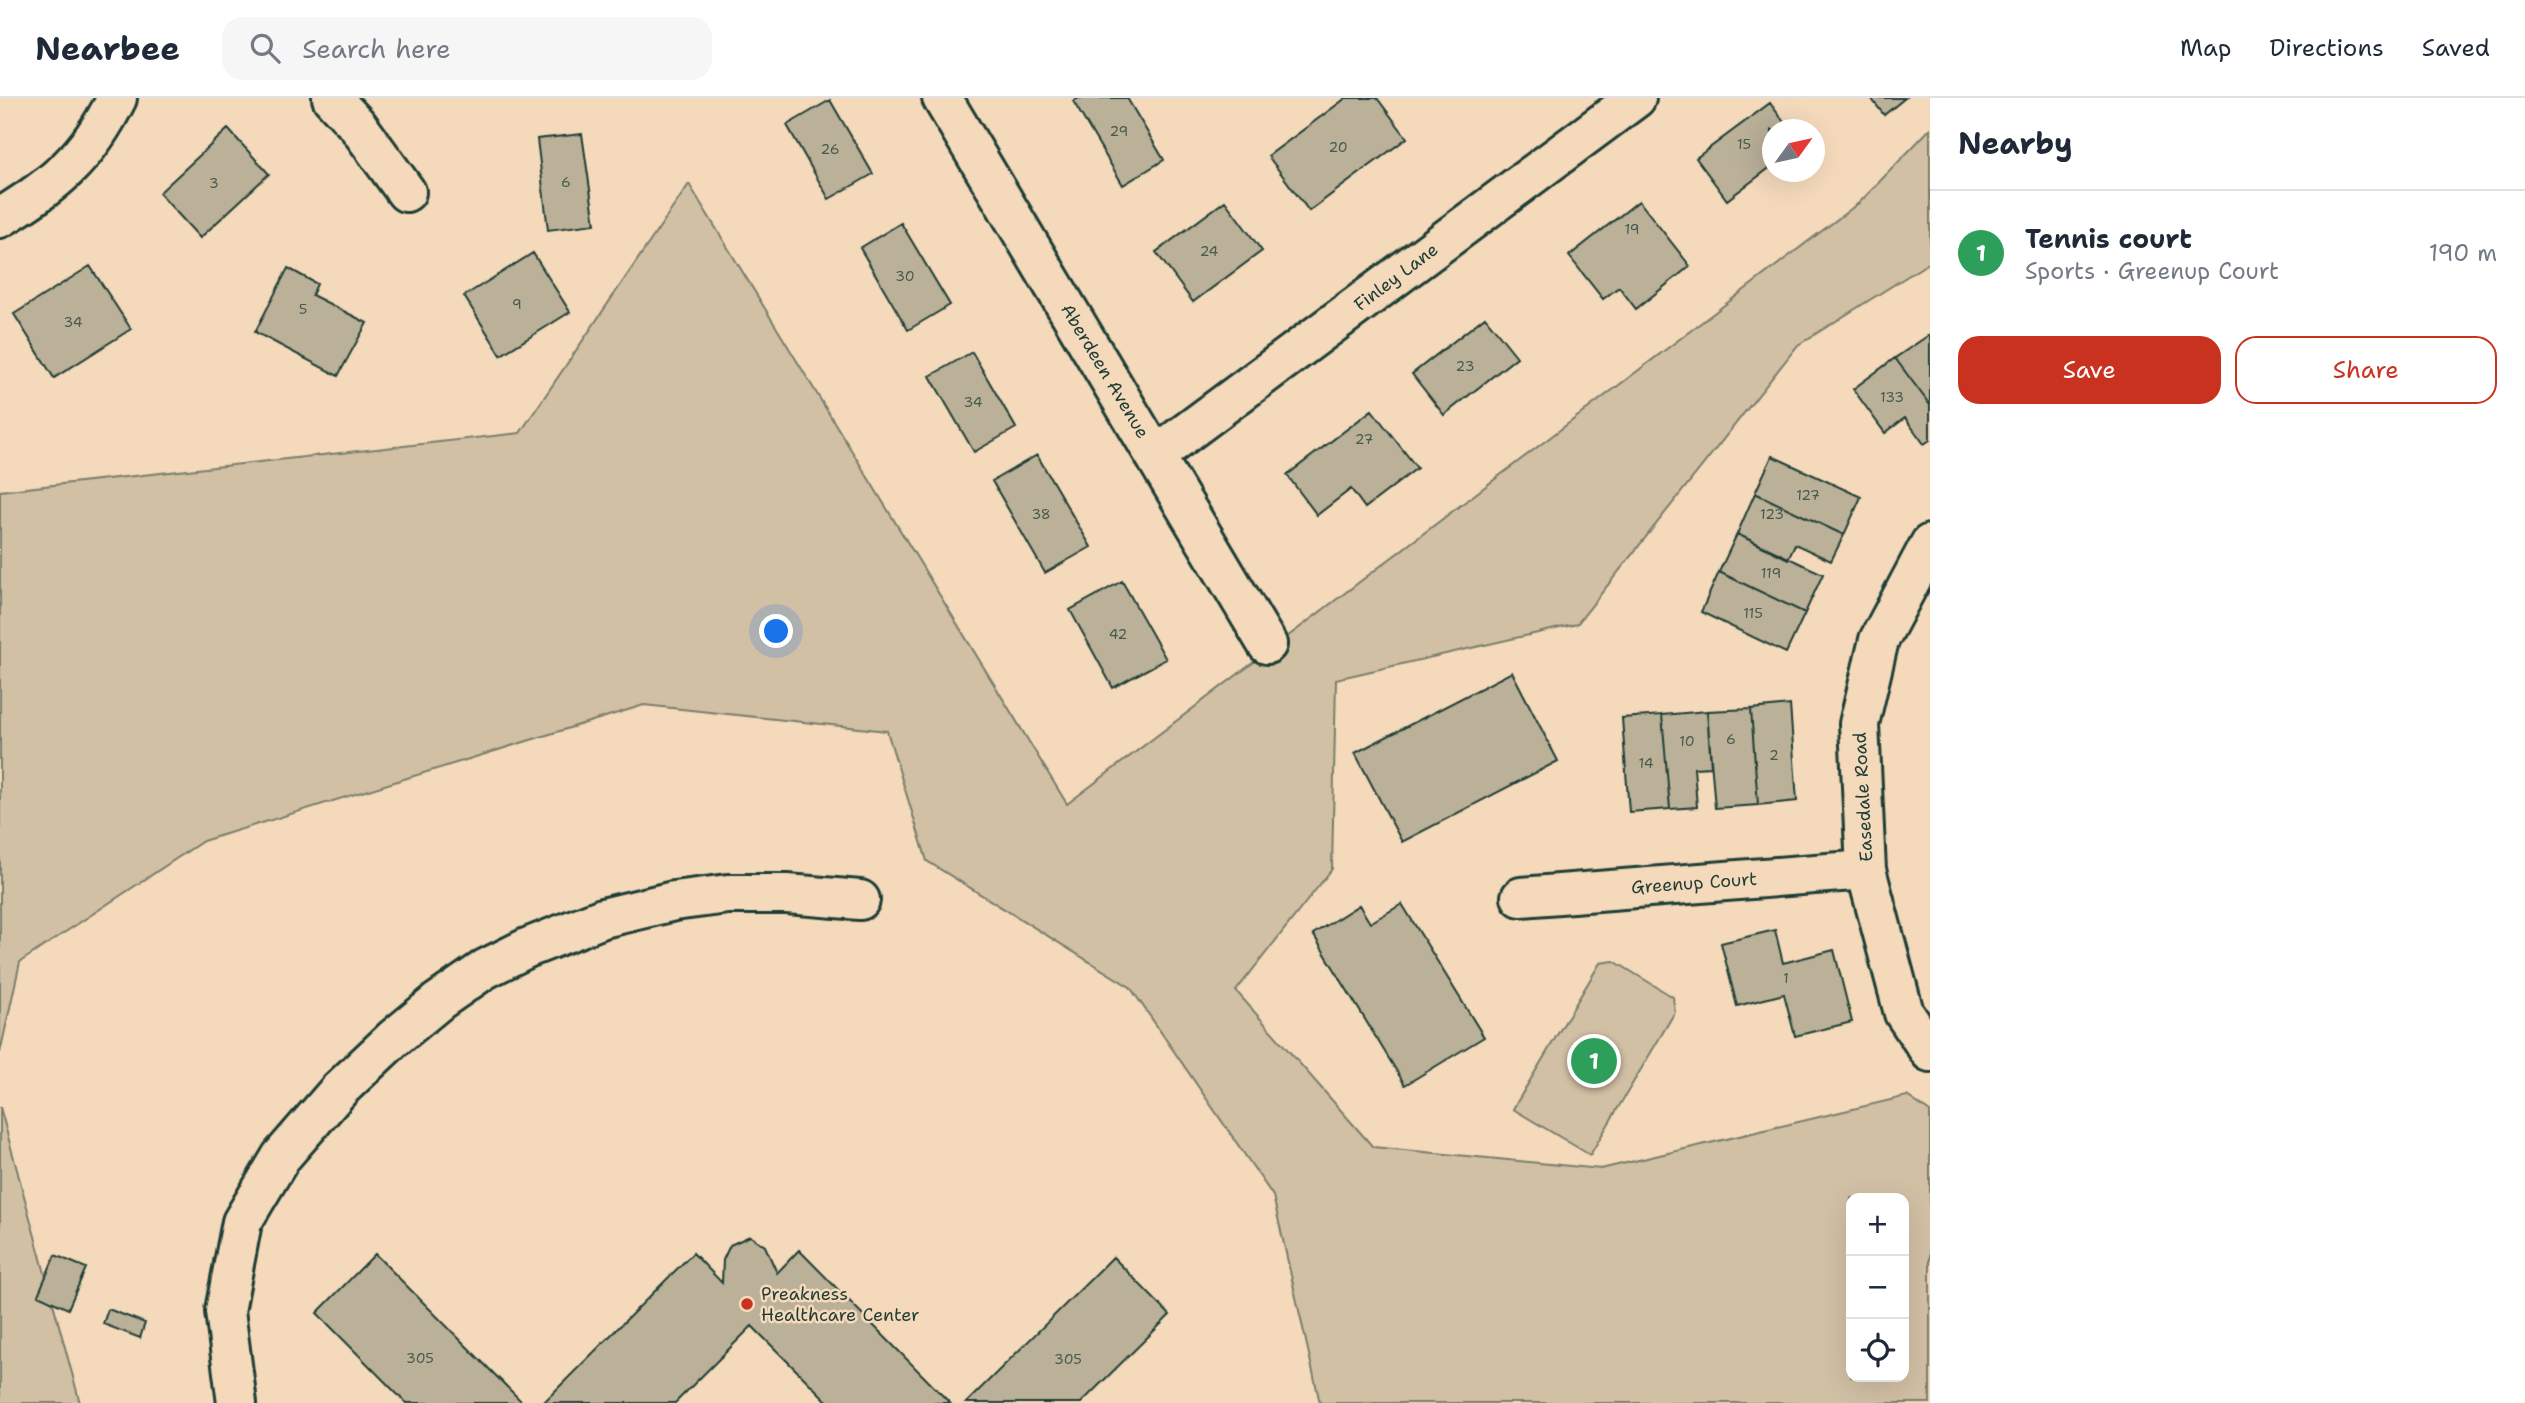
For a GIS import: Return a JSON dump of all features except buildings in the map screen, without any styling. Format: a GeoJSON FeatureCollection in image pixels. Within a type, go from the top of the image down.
{"type":"FeatureCollection","features":[{"type":"Feature","properties":{"kind":"street"},"geometry":{"type":"LineString","coordinates":[[0,218],[40,194],[69,169],[92,142],[117,98]]}},
{"type":"Feature","properties":{"kind":"street"},"geometry":{"type":"LineString","coordinates":[[332,98],[358,126],[405,192]]}},
{"type":"Feature","properties":{"kind":"street","name":"Aberdeen Avenue"},"geometry":{"type":"LineString","coordinates":[[942,98],[1267,644]]}},
{"type":"Feature","properties":{"kind":"street","name":"Finley Lane"},"geometry":{"type":"LineString","coordinates":[[1155,456],[1636,98]]}},
{"type":"Feature","properties":{"kind":"street","name":"Easedale Road"},"geometry":{"type":"LineString","coordinates":[[1930,544],[1879,640],[1859,724],[1866,870],[1903,1013],[1930,1052]]}},
{"type":"Feature","properties":{"kind":"street","name":"Greenup Court"},"geometry":{"type":"LineString","coordinates":[[1521,897],[1866,870]]}},
{"type":"Feature","properties":{"kind":"street"},"geometry":{"type":"LineString","coordinates":[[237,1403],[225,1311],[242,1223],[281,1157],[340,1089],[393,1039],[485,969],[527,948],[603,918],[662,904],[728,894],[787,894],[860,900]]}},
{"type":"Feature","properties":{"kind":"shaded area"},"geometry":{"type":"Polygon","coordinates":[[[1930,129],[1930,262],[1798,345],[1577,624],[1336,679],[1332,869],[1236,991],[1373,1147],[1601,1169],[1907,1096],[1930,1112],[1930,1403],[1320,1403],[1273,1196],[1130,987],[927,861],[887,731],[644,705],[203,841],[20,962],[0,1053],[0,491],[520,433],[689,184],[1067,804],[1860,202],[1930,129]]]}},
{"type":"Feature","properties":{"kind":"shaded area"},"geometry":{"type":"Polygon","coordinates":[[[1614,961],[1673,997],[1675,1012],[1590,1155],[1513,1109],[1600,963],[1614,961]]]}},
{"type":"Feature","properties":{"kind":"shaded area"},"geometry":{"type":"Polygon","coordinates":[[[0,1107],[80,1403],[0,1403],[0,1107]]]}},
{"type":"Feature","properties":{"kind":"place","name":"Tennis court"},"geometry":{"type":"Point","coordinates":[1594,1061]}},
{"type":"Feature","properties":{"kind":"place","name":"Preakness Healthcare Center"},"geometry":{"type":"Point","coordinates":[747,1304]}}]}
